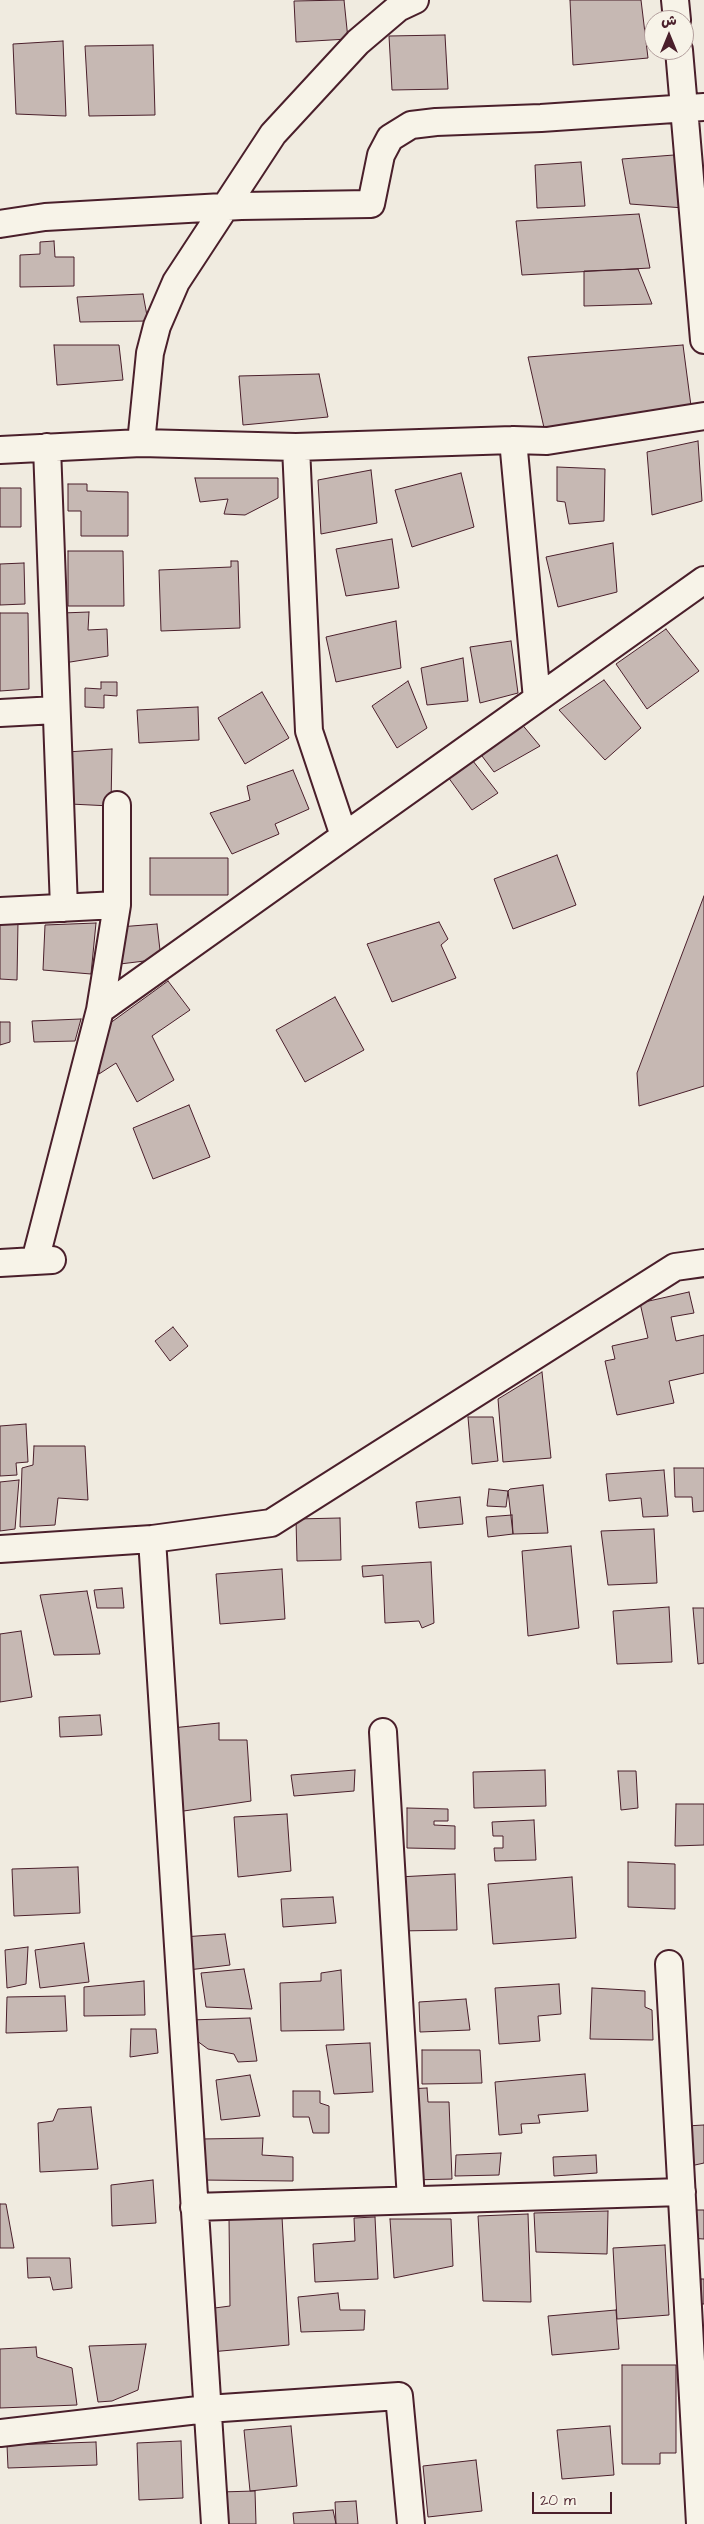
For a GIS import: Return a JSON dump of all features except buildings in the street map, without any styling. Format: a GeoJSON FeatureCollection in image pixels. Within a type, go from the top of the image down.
{"type":"FeatureCollection","features":[{"type":"Feature","properties":{"kind":"street"},"geometry":{"type":"LineString","coordinates":[[141,443],[150,353],[157,326],[176,282],[273,134],[358,42],[398,8],[415,0]]}},
{"type":"Feature","properties":{"kind":"street"},"geometry":{"type":"LineString","coordinates":[[682,60],[694,108],[704,340]]}},
{"type":"Feature","properties":{"kind":"street"},"geometry":{"type":"LineString","coordinates":[[0,224],[44,217],[226,207],[371,204],[381,154],[390,138],[411,125],[694,108]]}},
{"type":"Feature","properties":{"kind":"street"},"geometry":{"type":"LineString","coordinates":[[0,450],[141,443],[296,447],[514,440],[547,441],[704,416]]}},
{"type":"Feature","properties":{"kind":"street"},"geometry":{"type":"LineString","coordinates":[[514,440],[537,699]]}},
{"type":"Feature","properties":{"kind":"street"},"geometry":{"type":"LineString","coordinates":[[47,447],[64,908]]}},
{"type":"Feature","properties":{"kind":"street"},"geometry":{"type":"LineString","coordinates":[[296,447],[309,731],[344,836]]}},
{"type":"Feature","properties":{"kind":"street"},"geometry":{"type":"LineString","coordinates":[[100,1010],[704,580]]}},
{"type":"Feature","properties":{"kind":"street"},"geometry":{"type":"LineString","coordinates":[[0,713],[56,710]]}},
{"type":"Feature","properties":{"kind":"street"},"geometry":{"type":"LineString","coordinates":[[0,1264],[43,1261],[100,1010],[117,905],[117,805]]}},
{"type":"Feature","properties":{"kind":"street"},"geometry":{"type":"LineString","coordinates":[[0,912],[117,905]]}},
{"type":"Feature","properties":{"kind":"street"},"geometry":{"type":"LineString","coordinates":[[0,1549],[152,1539],[271,1523],[675,1267],[704,1263]]}},
{"type":"Feature","properties":{"kind":"street"},"geometry":{"type":"LineString","coordinates":[[152,1539],[214,2524]]}},
{"type":"Feature","properties":{"kind":"street"},"geometry":{"type":"LineString","coordinates":[[383,1732],[411,2200]]}},
{"type":"Feature","properties":{"kind":"street"},"geometry":{"type":"LineString","coordinates":[[669,1964],[700,2524]]}},
{"type":"Feature","properties":{"kind":"street"},"geometry":{"type":"LineString","coordinates":[[194,2207],[682,2192]]}},
{"type":"Feature","properties":{"kind":"street"},"geometry":{"type":"LineString","coordinates":[[0,2433],[207,2409],[399,2396],[411,2524]]}}]}
